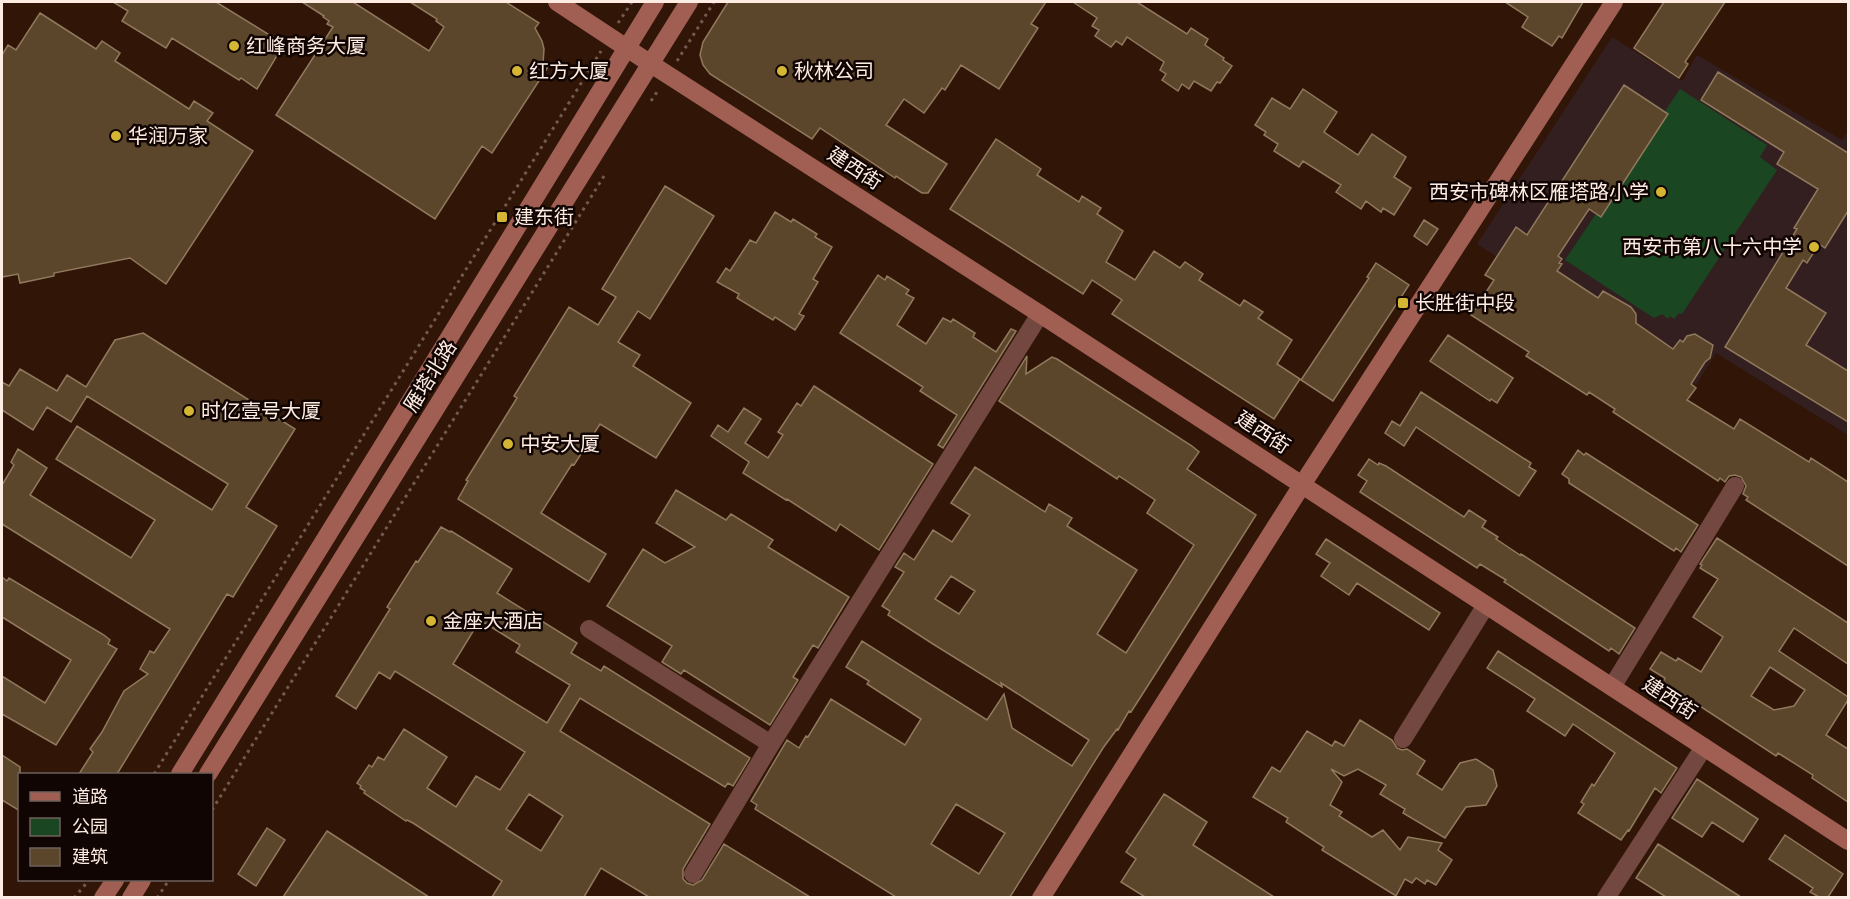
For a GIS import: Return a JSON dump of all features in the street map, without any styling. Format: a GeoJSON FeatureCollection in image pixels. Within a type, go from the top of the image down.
{"type":"FeatureCollection","features":[{"type":"Feature","properties":{"kind":"street"},"geometry":{"type":"LineString","coordinates":[[557,2],[651,64]]}},
{"type":"Feature","properties":{"kind":"street","name":"雁塔北路"},"geometry":{"type":"LineString","coordinates":[[181,773],[655,2]]}},
{"type":"Feature","properties":{"kind":"street","name":"雁塔北路"},"geometry":{"type":"LineString","coordinates":[[209,773],[689,2]]}},
{"type":"Feature","properties":{"kind":"street"},"geometry":{"type":"LineString","coordinates":[[1041,897],[1302,485],[1614,2]]}},
{"type":"Feature","properties":{"kind":"street","name":"建西街"},"geometry":{"type":"LineString","coordinates":[[651,64],[1040,314],[1848,841]]}},
{"type":"Feature","properties":{"kind":"street"},"geometry":{"type":"LineString","coordinates":[[693,874],[771,744],[1040,314]]}},
{"type":"Feature","properties":{"kind":"street"},"geometry":{"type":"LineString","coordinates":[[1612,687],[1736,486]]}},
{"type":"Feature","properties":{"kind":"street"},"geometry":{"type":"LineString","coordinates":[[1403,739],[1486,605]]}},
{"type":"Feature","properties":{"kind":"street"},"geometry":{"type":"LineString","coordinates":[[589,629],[771,744]]}},
{"type":"Feature","properties":{"kind":"street"},"geometry":{"type":"LineString","coordinates":[[1606,897],[1704,747]]}},
{"type":"Feature","properties":{"kind":"street"},"geometry":{"type":"LineString","coordinates":[[104,897],[114,881]]}},
{"type":"Feature","properties":{"kind":"street"},"geometry":{"type":"LineString","coordinates":[[131,897],[141,881]]}},
{"type":"Feature","properties":{"kind":"path"},"geometry":{"type":"LineString","coordinates":[[155,773],[632,2]]}},
{"type":"Feature","properties":{"kind":"path"},"geometry":{"type":"LineString","coordinates":[[647,106],[714,2]]}},
{"type":"Feature","properties":{"kind":"path"},"geometry":{"type":"LineString","coordinates":[[213,808],[609,168]]}},
{"type":"Feature","properties":{"kind":"path"},"geometry":{"type":"LineString","coordinates":[[74,897],[87,881]]}},
{"type":"Feature","properties":{"kind":"path"},"geometry":{"type":"LineString","coordinates":[[157,897],[168,881]]}},
{"type":"Feature","properties":{"kind":"shaded area","name":"西安市碑林区雁塔路小学"},"geometry":{"type":"Polygon","coordinates":[[[1612,37],[1682,81],[1697,55],[1842,140],[1848,131],[1848,435],[1716,353],[1696,385],[1477,244],[1612,37]]]}},
{"type":"Feature","properties":{"kind":"green space"},"geometry":{"type":"Polygon","coordinates":[[[1680,89],[1767,145],[1760,157],[1777,170],[1682,314],[1679,313],[1674,319],[1670,316],[1668,319],[1662,314],[1654,318],[1565,260],[1680,89]]]}},
{"type":"Feature","properties":{"kind":"building","name":"红峰商务大厦"},"geometry":{"type":"Polygon","coordinates":[[[113,2],[216,2],[284,44],[257,89],[172,38],[166,48],[122,21],[128,11],[113,2]]]}},
{"type":"Feature","properties":{"kind":"building"},"geometry":{"type":"Polygon","coordinates":[[[302,2],[353,2],[429,51],[444,27],[436,21],[437,19],[410,2],[506,2],[539,23],[535,28],[544,49],[543,64],[548,67],[492,153],[482,146],[435,219],[276,115],[333,27],[327,24],[329,21],[324,16],[302,2]]]}},
{"type":"Feature","properties":{"kind":"building"},"geometry":{"type":"Polygon","coordinates":[[[728,2],[1046,2],[1031,24],[1038,28],[999,89],[961,65],[945,90],[942,88],[924,113],[904,99],[886,125],[947,164],[928,193],[922,193],[896,176],[895,178],[820,128],[812,139],[710,74],[703,65],[700,55],[703,42],[728,2]]]}},
{"type":"Feature","properties":{"kind":"building"},"geometry":{"type":"Polygon","coordinates":[[[1073,2],[1137,2],[1187,34],[1191,28],[1208,39],[1205,45],[1232,66],[1211,91],[1194,81],[1189,89],[1182,84],[1178,91],[1162,80],[1166,74],[1160,70],[1164,62],[1127,37],[1122,45],[1116,41],[1111,47],[1095,36],[1099,30],[1092,26],[1097,18],[1073,2]]]}},
{"type":"Feature","properties":{"kind":"building"},"geometry":{"type":"Polygon","coordinates":[[[1505,2],[1583,2],[1562,38],[1559,36],[1552,46],[1522,27],[1528,17],[1505,2]]]}},
{"type":"Feature","properties":{"kind":"building"},"geometry":{"type":"Polygon","coordinates":[[[1664,2],[1725,2],[1685,62],[1688,64],[1679,78],[1634,48],[1664,2]]]}},
{"type":"Feature","properties":{"kind":"building","name":"华润万家"},"geometry":{"type":"Polygon","coordinates":[[[40,13],[96,49],[102,41],[120,53],[115,61],[189,109],[194,101],[213,113],[207,121],[253,151],[166,284],[130,258],[54,273],[54,276],[20,283],[18,274],[2,277],[2,55],[8,45],[16,50],[40,13]]]}},
{"type":"Feature","properties":{"kind":"building","name":"西安市第八十六中学"},"geometry":{"type":"Polygon","coordinates":[[[1718,72],[1848,153],[1848,211],[1825,248],[1819,244],[1807,263],[1803,260],[1786,288],[1826,313],[1806,345],[1848,371],[1848,422],[1725,347],[1797,229],[1794,228],[1818,189],[1777,164],[1784,152],[1701,100],[1718,72]]]}},
{"type":"Feature","properties":{"kind":"building"},"geometry":{"type":"Polygon","coordinates":[[[1624,85],[1668,114],[1601,217],[1589,209],[1558,256],[1562,259],[1559,263],[1562,264],[1557,271],[1598,298],[1603,291],[1631,307],[1636,314],[1636,323],[1673,349],[1680,340],[1683,342],[1687,336],[1695,334],[1713,345],[1710,358],[1691,384],[1696,388],[1687,400],[1734,429],[1740,419],[1809,462],[1811,458],[1848,482],[1848,566],[1746,500],[1748,497],[1743,494],[1746,486],[1741,477],[1729,476],[1725,482],[1720,478],[1718,481],[1613,412],[1615,409],[1589,392],[1587,395],[1526,356],[1529,352],[1471,315],[1494,280],[1485,275],[1516,227],[1527,235],[1624,85]]]}},
{"type":"Feature","properties":{"kind":"building"},"geometry":{"type":"Polygon","coordinates":[[[1303,89],[1337,112],[1324,132],[1358,155],[1372,134],[1406,157],[1394,177],[1411,188],[1394,215],[1383,208],[1381,212],[1366,201],[1361,209],[1336,192],[1341,185],[1303,161],[1299,167],[1274,151],[1278,144],[1264,135],[1266,132],[1255,125],[1272,98],[1290,109],[1303,89]]]}},
{"type":"Feature","properties":{"kind":"building"},"geometry":{"type":"Polygon","coordinates":[[[996,139],[1041,169],[1037,175],[1079,202],[1082,196],[1101,208],[1097,214],[1123,231],[1106,262],[1135,280],[1154,251],[1180,268],[1185,262],[1203,274],[1199,280],[1240,306],[1244,300],[1263,312],[1258,318],[1292,340],[1277,364],[1300,379],[1274,419],[1112,314],[1122,300],[1092,280],[1083,294],[950,209],[996,139]]]}},
{"type":"Feature","properties":{"kind":"building"},"geometry":{"type":"Polygon","coordinates":[[[665,186],[714,216],[650,319],[638,311],[618,342],[640,355],[633,366],[691,403],[656,458],[600,424],[541,513],[606,554],[589,582],[458,499],[468,481],[466,480],[517,398],[514,396],[569,307],[598,325],[616,297],[602,289],[665,186]]]}},
{"type":"Feature","properties":{"kind":"building"},"geometry":{"type":"Polygon","coordinates":[[[775,212],[791,222],[793,219],[817,234],[815,237],[832,247],[813,279],[818,282],[799,314],[804,316],[795,330],[775,317],[773,320],[737,298],[739,294],[717,282],[726,268],[730,271],[750,240],[756,243],[775,212]]]}},
{"type":"Feature","properties":{"kind":"building"},"geometry":{"type":"Polygon","coordinates":[[[1424,220],[1438,229],[1427,245],[1414,236],[1424,220]]]}},
{"type":"Feature","properties":{"kind":"building"},"geometry":{"type":"Polygon","coordinates":[[[1376,263],[1409,285],[1333,401],[1301,380],[1369,278],[1367,277],[1376,263]]]}},
{"type":"Feature","properties":{"kind":"building"},"geometry":{"type":"Polygon","coordinates":[[[878,275],[885,280],[887,276],[909,290],[906,294],[914,298],[897,325],[926,344],[943,318],[951,322],[953,319],[975,333],[973,337],[996,352],[1011,329],[1016,331],[943,448],[938,445],[957,415],[920,391],[923,387],[840,333],[878,275]]]}},
{"type":"Feature","properties":{"kind":"building"},"geometry":{"type":"Polygon","coordinates":[[[143,333],[295,429],[246,507],[277,526],[233,597],[227,594],[118,773],[80,773],[93,752],[90,749],[124,691],[148,674],[140,669],[150,651],[154,653],[170,629],[2,524],[2,485],[14,465],[11,462],[18,449],[47,468],[30,495],[131,558],[155,520],[56,459],[77,426],[212,510],[228,484],[87,396],[71,422],[47,407],[33,430],[2,410],[2,382],[9,386],[20,369],[57,391],[67,375],[86,387],[115,340],[143,333]]]}},
{"type":"Feature","properties":{"kind":"building"},"geometry":{"type":"Polygon","coordinates":[[[1448,335],[1513,378],[1497,403],[1491,399],[1490,401],[1430,361],[1448,335]]]}},
{"type":"Feature","properties":{"kind":"building"},"geometry":{"type":"Polygon","coordinates":[[[1027,356],[1026,374],[1052,357],[1057,359],[1192,446],[1199,452],[1187,469],[1256,515],[1131,712],[1129,711],[1118,730],[1103,748],[1010,897],[896,897],[755,809],[757,805],[751,801],[787,740],[799,748],[831,699],[905,745],[921,719],[867,684],[869,681],[846,667],[862,641],[987,720],[1004,694],[1012,728],[1072,766],[1089,740],[1001,683],[1002,687],[888,615],[890,611],[882,606],[904,572],[895,567],[904,553],[914,560],[933,530],[952,542],[970,515],[951,503],[975,467],[1045,512],[1049,504],[1072,518],[1067,526],[1137,570],[1097,634],[1126,653],[1194,545],[1147,513],[1155,500],[1119,476],[1117,479],[999,401],[1027,356]],[[951,576],[935,599],[959,614],[975,591],[951,576]],[[956,804],[931,844],[979,874],[1005,833],[956,804]]]}},
{"type":"Feature","properties":{"kind":"building"},"geometry":{"type":"Polygon","coordinates":[[[814,386],[933,464],[879,550],[840,524],[836,531],[743,473],[749,462],[711,436],[718,425],[728,432],[744,408],[761,419],[745,443],[768,458],[783,435],[778,432],[797,403],[801,406],[814,386]]]}},
{"type":"Feature","properties":{"kind":"building"},"geometry":{"type":"Polygon","coordinates":[[[1421,392],[1531,463],[1529,467],[1536,471],[1519,496],[1416,427],[1404,446],[1385,433],[1392,421],[1400,426],[1421,392]]]}},
{"type":"Feature","properties":{"kind":"building"},"geometry":{"type":"Polygon","coordinates":[[[1578,450],[1698,525],[1681,552],[1676,548],[1674,551],[1569,483],[1569,479],[1562,474],[1578,450]]]}},
{"type":"Feature","properties":{"kind":"building"},"geometry":{"type":"Polygon","coordinates":[[[1369,459],[1378,465],[1379,463],[1386,466],[1464,517],[1469,510],[1486,521],[1482,527],[1498,537],[1496,539],[1635,628],[1619,654],[1611,648],[1609,651],[1504,582],[1506,580],[1480,564],[1477,568],[1360,492],[1367,481],[1358,475],[1369,459]]]}},
{"type":"Feature","properties":{"kind":"building"},"geometry":{"type":"Polygon","coordinates":[[[676,490],[726,520],[731,514],[773,540],[768,547],[849,597],[818,648],[813,645],[793,677],[798,680],[770,725],[684,670],[681,674],[662,662],[672,646],[607,606],[643,549],[665,563],[695,547],[656,523],[676,490]]]}},
{"type":"Feature","properties":{"kind":"building"},"geometry":{"type":"Polygon","coordinates":[[[441,527],[451,531],[512,569],[497,593],[577,643],[571,653],[601,671],[604,666],[750,758],[733,786],[728,783],[725,787],[580,698],[560,731],[710,824],[683,869],[683,879],[687,883],[693,885],[702,880],[724,844],[810,897],[649,897],[601,868],[584,897],[492,897],[502,881],[364,793],[365,791],[357,783],[369,765],[372,767],[378,757],[384,760],[404,729],[447,757],[427,788],[456,807],[476,776],[500,790],[525,752],[395,671],[390,679],[379,672],[356,709],[336,696],[390,609],[387,607],[416,561],[418,562],[441,527]],[[480,620],[453,664],[547,723],[570,685],[516,652],[520,645],[480,620]],[[529,794],[506,829],[541,851],[563,816],[529,794]]]}},
{"type":"Feature","properties":{"kind":"building"},"geometry":{"type":"Polygon","coordinates":[[[1717,538],[1848,623],[1848,664],[1794,628],[1779,651],[1848,697],[1826,735],[1848,749],[1848,802],[1812,778],[1813,775],[1778,753],[1776,756],[1663,682],[1665,678],[1650,669],[1661,652],[1676,661],[1678,658],[1701,672],[1723,637],[1693,617],[1718,579],[1700,568],[1702,565],[1700,564],[1717,538]],[[1770,667],[1751,696],[1774,710],[1794,706],[1805,690],[1770,667]]]}},
{"type":"Feature","properties":{"kind":"building"},"geometry":{"type":"Polygon","coordinates":[[[1326,539],[1440,613],[1429,630],[1357,583],[1349,595],[1321,576],[1330,563],[1316,554],[1326,539]]]}},
{"type":"Feature","properties":{"kind":"building"},"geometry":{"type":"Polygon","coordinates":[[[2,577],[7,581],[9,578],[104,635],[110,640],[108,644],[117,649],[56,745],[2,714],[2,676],[45,703],[71,660],[2,617],[2,577]]]}},
{"type":"Feature","properties":{"kind":"building"},"geometry":{"type":"Polygon","coordinates":[[[1498,651],[1677,768],[1661,793],[1655,788],[1621,840],[1578,813],[1584,804],[1581,802],[1592,784],[1594,786],[1615,753],[1573,724],[1565,736],[1527,711],[1535,699],[1487,668],[1498,651]]]}},
{"type":"Feature","properties":{"kind":"building"},"geometry":{"type":"Polygon","coordinates":[[[1360,720],[1392,740],[1397,748],[1407,749],[1425,761],[1417,774],[1442,790],[1460,763],[1476,759],[1493,770],[1497,786],[1486,805],[1466,807],[1445,838],[1403,813],[1405,809],[1380,794],[1386,785],[1358,769],[1344,776],[1331,769],[1342,782],[1330,805],[1342,812],[1339,816],[1372,837],[1383,830],[1400,850],[1408,837],[1442,843],[1438,850],[1452,860],[1436,885],[1427,880],[1425,884],[1416,878],[1412,883],[1405,879],[1396,896],[1322,850],[1324,847],[1286,822],[1288,818],[1253,797],[1272,767],[1280,772],[1307,731],[1332,746],[1335,741],[1344,746],[1360,720]]]}},
{"type":"Feature","properties":{"kind":"building"},"geometry":{"type":"Polygon","coordinates":[[[2,755],[20,767],[18,810],[2,800],[2,755]]]}},
{"type":"Feature","properties":{"kind":"building"},"geometry":{"type":"Polygon","coordinates":[[[1697,779],[1758,819],[1743,842],[1712,822],[1702,837],[1672,818],[1697,779]]]}},
{"type":"Feature","properties":{"kind":"building"},"geometry":{"type":"Polygon","coordinates":[[[1164,794],[1207,822],[1193,845],[1274,897],[1145,897],[1121,882],[1136,859],[1126,852],[1164,794]]]}},
{"type":"Feature","properties":{"kind":"building"},"geometry":{"type":"Polygon","coordinates":[[[267,828],[285,840],[256,886],[238,874],[267,828]]]}},
{"type":"Feature","properties":{"kind":"building"},"geometry":{"type":"Polygon","coordinates":[[[327,831],[429,897],[283,897],[327,831]]]}},
{"type":"Feature","properties":{"kind":"building"},"geometry":{"type":"Polygon","coordinates":[[[1785,835],[1843,874],[1828,897],[1819,897],[1810,892],[1813,888],[1769,859],[1785,835]]]}},
{"type":"Feature","properties":{"kind":"building"},"geometry":{"type":"Polygon","coordinates":[[[1658,844],[1741,897],[1666,897],[1636,878],[1658,844]]]}},
{"type":"Feature","properties":{"kind":"place","name":"红峰商务大厦"},"geometry":{"type":"Point","coordinates":[234,46]}},
{"type":"Feature","properties":{"kind":"place","name":"红方大厦"},"geometry":{"type":"Point","coordinates":[517,71]}},
{"type":"Feature","properties":{"kind":"place","name":"秋林公司"},"geometry":{"type":"Point","coordinates":[782,71]}},
{"type":"Feature","properties":{"kind":"place","name":"华润万家"},"geometry":{"type":"Point","coordinates":[116,136]}},
{"type":"Feature","properties":{"kind":"place","name":"西安市碑林区雁塔路小学"},"geometry":{"type":"Point","coordinates":[1661,192]}},
{"type":"Feature","properties":{"kind":"place","name":"建东街"},"geometry":{"type":"Point","coordinates":[502,217]}},
{"type":"Feature","properties":{"kind":"place","name":"西安市第八十六中学"},"geometry":{"type":"Point","coordinates":[1814,247]}},
{"type":"Feature","properties":{"kind":"place","name":"长胜街中段"},"geometry":{"type":"Point","coordinates":[1403,303]}},
{"type":"Feature","properties":{"kind":"place","name":"时亿壹号大厦"},"geometry":{"type":"Point","coordinates":[189,411]}},
{"type":"Feature","properties":{"kind":"place","name":"中安大厦"},"geometry":{"type":"Point","coordinates":[508,444]}},
{"type":"Feature","properties":{"kind":"place","name":"金座大酒店"},"geometry":{"type":"Point","coordinates":[431,621]}}]}
